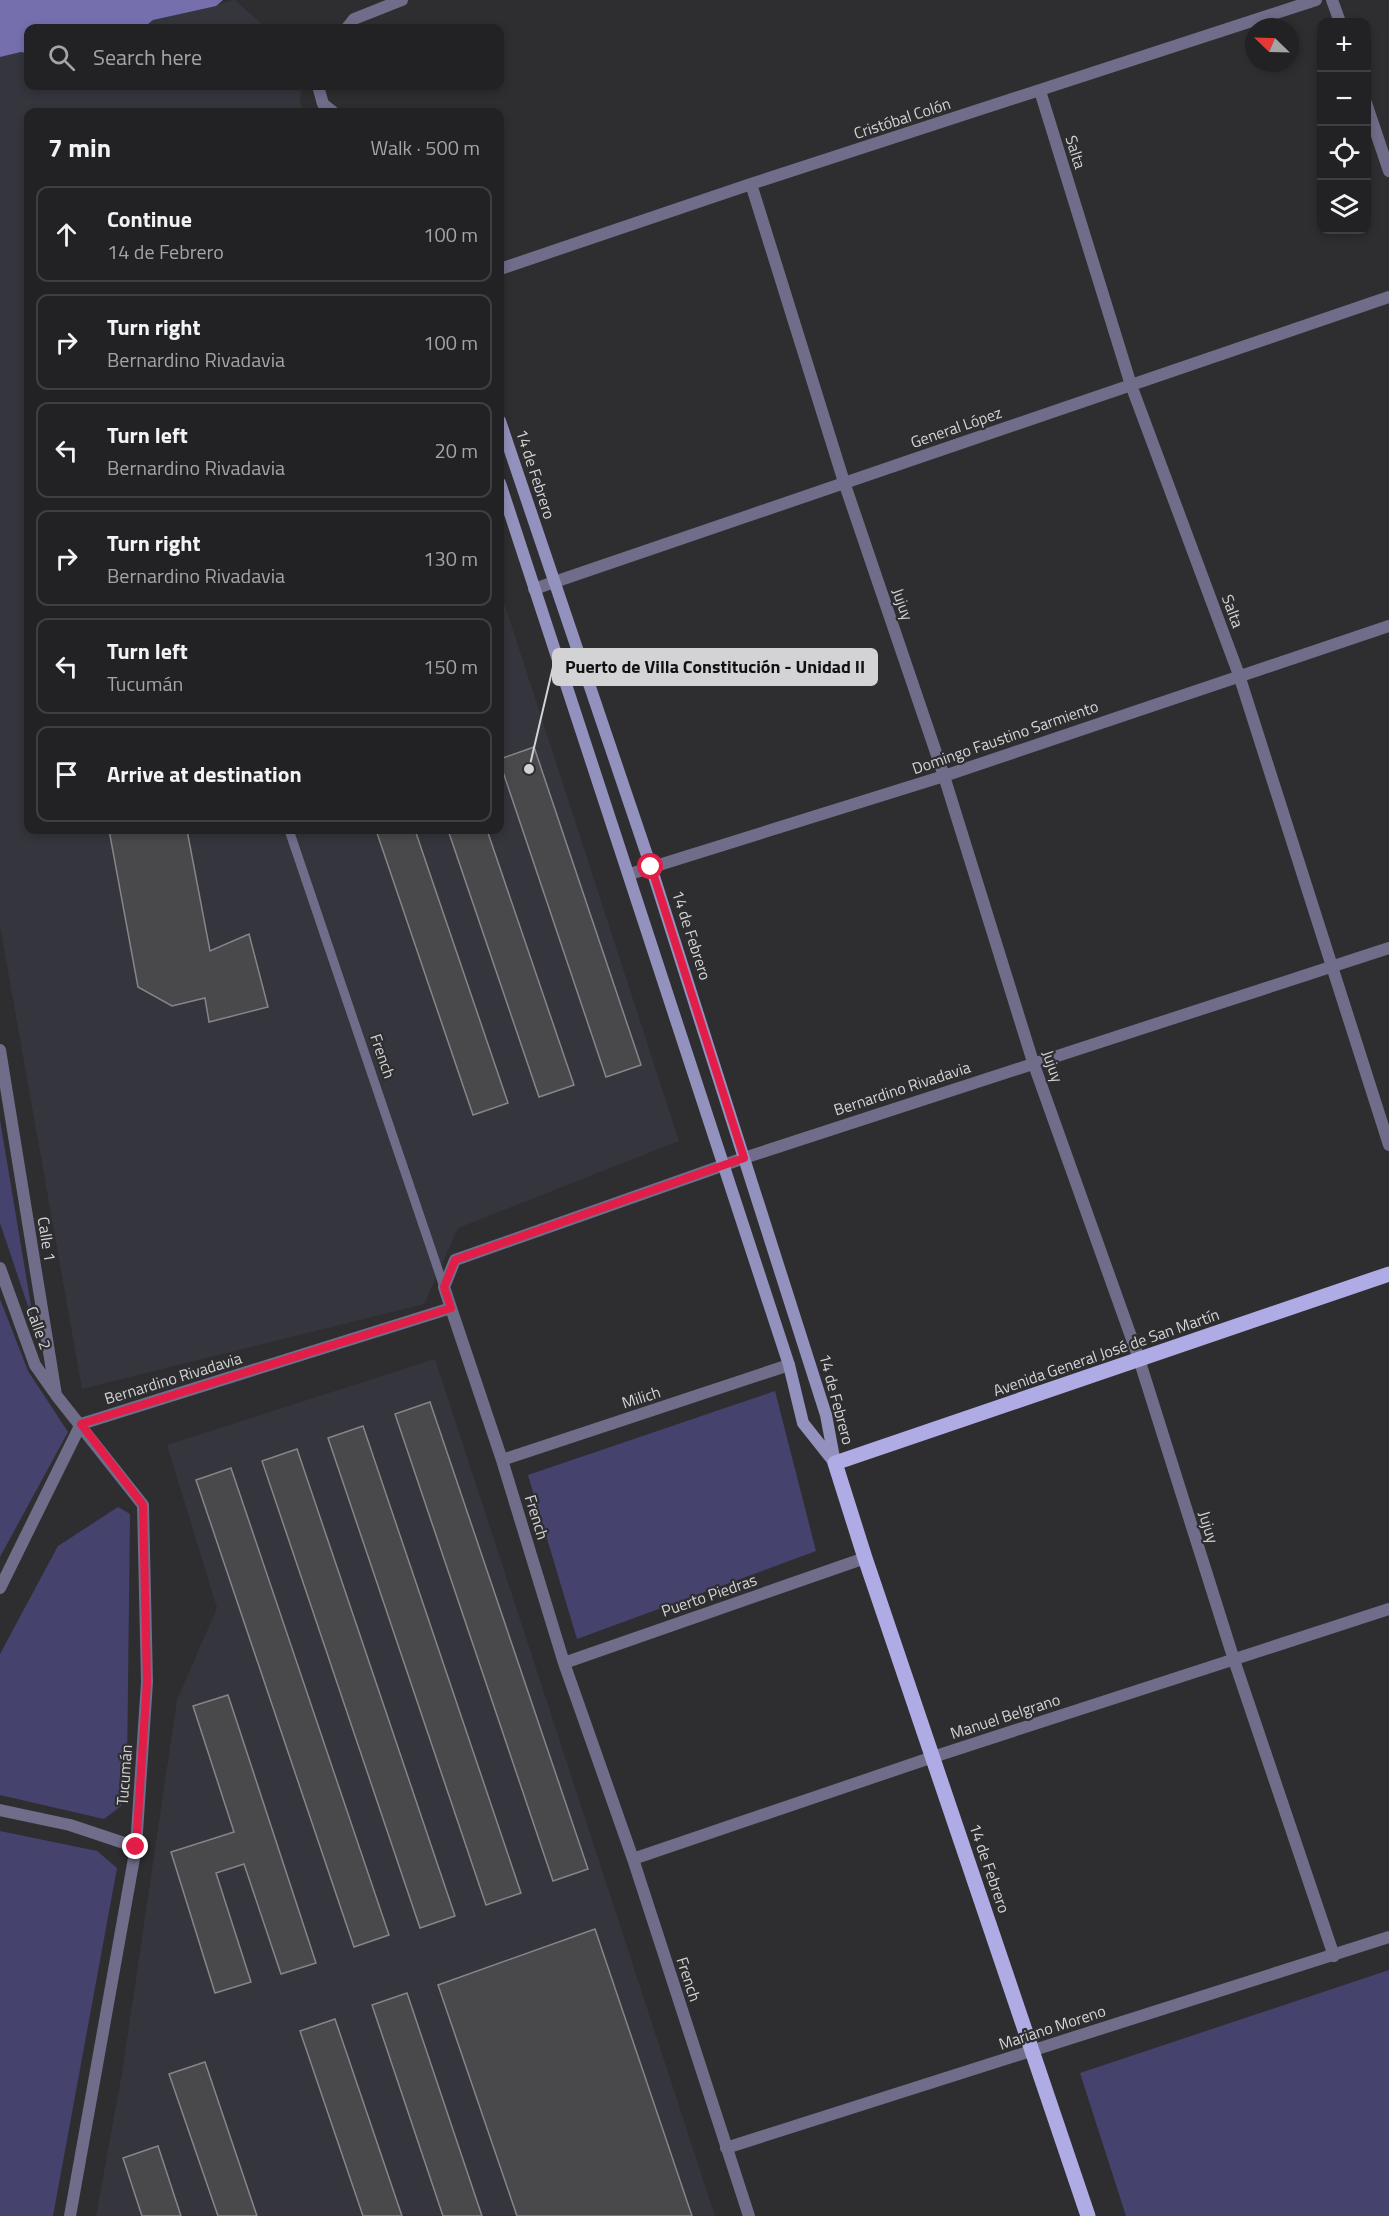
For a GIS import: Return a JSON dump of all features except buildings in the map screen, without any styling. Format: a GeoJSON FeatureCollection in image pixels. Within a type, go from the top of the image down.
{"type":"FeatureCollection","features":[{"type":"Feature","properties":{"kind":"main road","name":"14 de Febrero"},"geometry":{"type":"LineString","coordinates":[[504,433],[651,867],[826,1415],[835,1463],[865,1558],[1088,2216]]}},
{"type":"Feature","properties":{"kind":"main road","name":"14 de Febrero"},"geometry":{"type":"LineString","coordinates":[[504,495],[630,874],[789,1365],[803,1423],[835,1463]]}},
{"type":"Feature","properties":{"kind":"main road","name":"Avenida General José de San Martín"},"geometry":{"type":"LineString","coordinates":[[835,1463],[1389,1274]]}},
{"type":"Feature","properties":{"kind":"street"},"geometry":{"type":"LineString","coordinates":[[350,24],[354,19],[402,0]]}},
{"type":"Feature","properties":{"kind":"street","name":"Cristóbal Colón"},"geometry":{"type":"LineString","coordinates":[[504,269],[750,184],[1316,0]]}},
{"type":"Feature","properties":{"kind":"street"},"geometry":{"type":"LineString","coordinates":[[1332,0],[1339,18]]}},
{"type":"Feature","properties":{"kind":"street"},"geometry":{"type":"LineString","coordinates":[[319,90],[323,104],[328,108]]}},
{"type":"Feature","properties":{"kind":"street","name":"Salta"},"geometry":{"type":"LineString","coordinates":[[1040,91],[1131,385],[1239,675],[1389,1146]]}},
{"type":"Feature","properties":{"kind":"street"},"geometry":{"type":"LineString","coordinates":[[1371,119],[1389,171]]}},
{"type":"Feature","properties":{"kind":"street","name":"Jujuy"},"geometry":{"type":"LineString","coordinates":[[750,184],[844,482],[944,776],[1034,1062],[1140,1359],[1234,1660],[1334,1956]]}},
{"type":"Feature","properties":{"kind":"street","name":"General López"},"geometry":{"type":"LineString","coordinates":[[534,589],[1389,297]]}},
{"type":"Feature","properties":{"kind":"street","name":"Domingo Faustino Sarmiento"},"geometry":{"type":"LineString","coordinates":[[630,874],[944,776],[1389,626]]}},
{"type":"Feature","properties":{"kind":"street","name":"Bernardino Rivadavia"},"geometry":{"type":"LineString","coordinates":[[444,1287],[455,1260],[744,1158],[1389,948]]}},
{"type":"Feature","properties":{"kind":"street","name":"Calle 1"},"geometry":{"type":"LineString","coordinates":[[0,1050],[56,1395]]}},
{"type":"Feature","properties":{"kind":"street","name":"Calle 2"},"geometry":{"type":"LineString","coordinates":[[0,1268],[35,1365],[56,1395]]}},
{"type":"Feature","properties":{"kind":"street","name":"French"},"geometry":{"type":"LineString","coordinates":[[444,1287],[502,1460],[564,1663],[633,1858],[749,2216]]}},
{"type":"Feature","properties":{"kind":"street","name":"Bernardino Rivadavia"},"geometry":{"type":"LineString","coordinates":[[81,1424],[451,1308]]}},
{"type":"Feature","properties":{"kind":"street","name":"Milich"},"geometry":{"type":"LineString","coordinates":[[502,1460],[789,1365]]}},
{"type":"Feature","properties":{"kind":"street"},"geometry":{"type":"LineString","coordinates":[[0,1588],[81,1424],[56,1395]]}},
{"type":"Feature","properties":{"kind":"street","name":"Tucumán"},"geometry":{"type":"LineString","coordinates":[[70,2216],[136,1847],[147,1682],[143,1505],[81,1424]]}},
{"type":"Feature","properties":{"kind":"street","name":"Puerto Piedras"},"geometry":{"type":"LineString","coordinates":[[564,1663],[865,1558]]}},
{"type":"Feature","properties":{"kind":"street","name":"Manuel Belgrano"},"geometry":{"type":"LineString","coordinates":[[633,1858],[933,1757],[1389,1609]]}},
{"type":"Feature","properties":{"kind":"street"},"geometry":{"type":"LineString","coordinates":[[0,1810],[70,1825],[136,1847]]}},
{"type":"Feature","properties":{"kind":"street","name":"Mariano Moreno"},"geometry":{"type":"LineString","coordinates":[[726,2148],[1389,1937]]}},
{"type":"Feature","properties":{"kind":"lane","name":"French"},"geometry":{"type":"LineString","coordinates":[[290,834],[444,1287]]}},
{"type":"Feature","properties":{"kind":"shaded area"},"geometry":{"type":"Polygon","coordinates":[[[0,0],[223,0],[216,6],[153,20],[148,24],[24,24],[24,53],[0,57],[0,0]]]}},
{"type":"Feature","properties":{"kind":"shaded area"},"geometry":{"type":"Polygon","coordinates":[[[235,0],[262,24],[148,24],[153,20],[235,0]]]}},
{"type":"Feature","properties":{"kind":"shaded area"},"geometry":{"type":"Polygon","coordinates":[[[24,53],[24,90],[301,90],[301,108],[24,108],[24,834],[504,834],[504,602],[679,1141],[458,1228],[424,1304],[82,1389],[0,926],[0,57],[24,53]]]}},
{"type":"Feature","properties":{"kind":"shaded area"},"geometry":{"type":"Polygon","coordinates":[[[0,1120],[34,1324],[0,1223],[0,1120]]]}},
{"type":"Feature","properties":{"kind":"shaded area"},"geometry":{"type":"Polygon","coordinates":[[[0,1299],[28,1371],[68,1432],[0,1557],[0,1299]]]}},
{"type":"Feature","properties":{"kind":"shaded area"},"geometry":{"type":"Polygon","coordinates":[[[435,1359],[715,2216],[96,2216],[123,2067],[177,1700],[217,1608],[167,1445],[435,1359]]]}},
{"type":"Feature","properties":{"kind":"shaded area"},"geometry":{"type":"Polygon","coordinates":[[[775,1391],[816,1551],[577,1639],[528,1475],[775,1391]]]}},
{"type":"Feature","properties":{"kind":"shaded area"},"geometry":{"type":"Polygon","coordinates":[[[118,1507],[130,1514],[127,1770],[121,1806],[104,1819],[0,1795],[0,1654],[58,1546],[118,1507]]]}},
{"type":"Feature","properties":{"kind":"shaded area"},"geometry":{"type":"Polygon","coordinates":[[[0,1831],[97,1851],[117,1868],[53,2216],[0,2216],[0,1831]]]}},
{"type":"Feature","properties":{"kind":"shaded area"},"geometry":{"type":"Polygon","coordinates":[[[1389,1970],[1389,2216],[1126,2216],[1080,2073],[1389,1970]]]}},
{"type":"Feature","properties":{"kind":"place","name":"Puerto de Villa Constitución - Unidad II"},"geometry":{"type":"Point","coordinates":[529,769]}},
{"type":"Feature","properties":{"kind":"route"},"geometry":{"type":"LineString","coordinates":[[136,1847],[147,1682],[143,1505],[81,1424],[451,1308],[444,1287],[455,1260],[744,1158],[651,867]]}}]}
